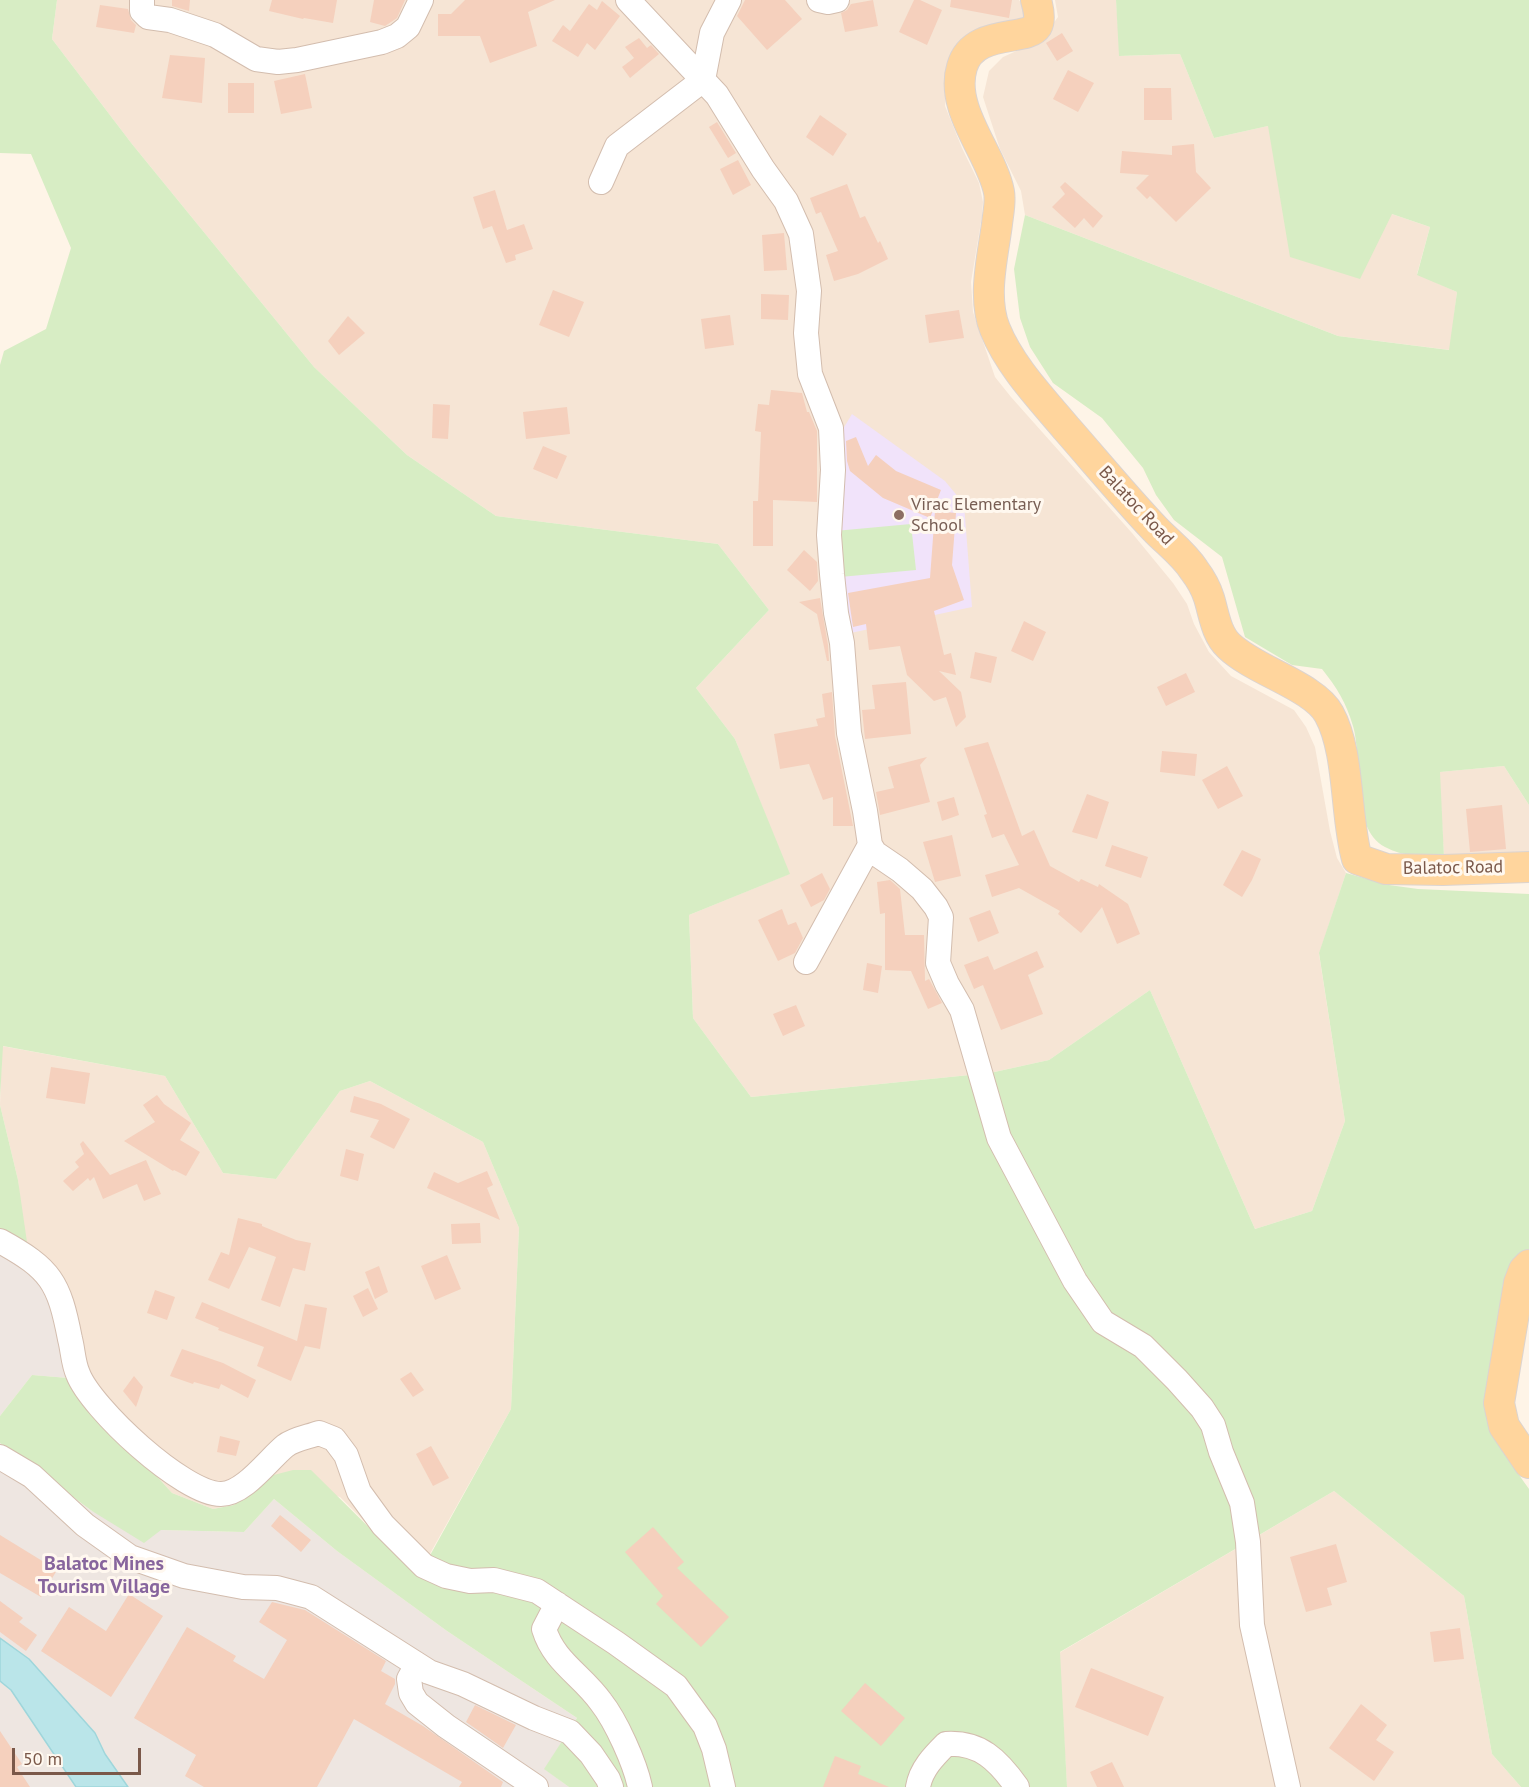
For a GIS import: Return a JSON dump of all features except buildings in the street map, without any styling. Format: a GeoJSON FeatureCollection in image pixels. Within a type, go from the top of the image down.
{"type":"FeatureCollection","features":[{"type":"Feature","properties":{"kind":"main road","name":"Balatoc Road"},"geometry":{"type":"LineString","coordinates":[[1036,0],[1038,22],[1036,28],[981,44],[963,62],[959,84],[968,121],[1000,194],[988,308],[994,328],[1010,357],[1033,389],[1110,480],[1156,531],[1178,550],[1194,570],[1205,588],[1215,622],[1226,643],[1245,660],[1318,699],[1329,714],[1338,741],[1351,837],[1358,860],[1386,869],[1529,867]]}},
{"type":"Feature","properties":{"kind":"main road"},"geometry":{"type":"LineString","coordinates":[[1529,1265],[1524,1269],[1519,1283],[1499,1403],[1504,1426],[1529,1463]]}},
{"type":"Feature","properties":{"kind":"street"},"geometry":{"type":"LineString","coordinates":[[142,0],[142,11],[148,17],[170,20],[215,35],[256,58],[278,63],[382,42],[397,36],[408,27],[421,0]]}},
{"type":"Feature","properties":{"kind":"street"},"geometry":{"type":"LineString","coordinates":[[628,0],[717,95],[763,169],[786,201],[801,234],[809,291],[807,333],[810,374],[831,428],[833,470],[829,535],[836,613],[842,643],[849,733],[870,845],[875,852],[922,889],[941,917],[938,963],[962,1010],[999,1138],[1075,1281],[1103,1322],[1143,1346],[1202,1408],[1213,1425],[1221,1452],[1242,1503],[1248,1542],[1252,1625],[1288,1787]]}},
{"type":"Feature","properties":{"kind":"street"},"geometry":{"type":"LineString","coordinates":[[601,182],[617,146],[703,80],[712,33],[729,0]]}},
{"type":"Feature","properties":{"kind":"street"},"geometry":{"type":"LineString","coordinates":[[819,0],[828,2],[837,0]]}},
{"type":"Feature","properties":{"kind":"street"},"geometry":{"type":"LineString","coordinates":[[806,962],[870,845]]}},
{"type":"Feature","properties":{"kind":"street"},"geometry":{"type":"LineString","coordinates":[[0,1241],[27,1256],[48,1274],[59,1294],[78,1375],[98,1404],[154,1459],[190,1484],[220,1494],[236,1491],[287,1445],[319,1432],[334,1439],[346,1455],[359,1492],[383,1525],[424,1566],[446,1576],[470,1581],[494,1580],[537,1592],[676,1686],[705,1726],[714,1749],[723,1787]]}},
{"type":"Feature","properties":{"kind":"street"},"geometry":{"type":"LineString","coordinates":[[0,1457],[32,1476],[85,1525],[130,1557],[184,1576],[243,1587],[277,1588],[310,1598],[417,1665],[570,1732],[591,1754],[611,1787]]}},
{"type":"Feature","properties":{"kind":"street"},"geometry":{"type":"LineString","coordinates":[[557,1604],[544,1629],[548,1641],[553,1651],[601,1701],[615,1724],[640,1787]]}},
{"type":"Feature","properties":{"kind":"street"},"geometry":{"type":"LineString","coordinates":[[417,1665],[409,1679],[411,1693],[417,1703],[446,1726],[536,1787]]}},
{"type":"Feature","properties":{"kind":"street"},"geometry":{"type":"LineString","coordinates":[[918,1787],[919,1779],[930,1760],[946,1744],[964,1743],[983,1751],[1008,1773],[1017,1787]]}},
{"type":"Feature","properties":{"kind":"shaded area"},"geometry":{"type":"Polygon","coordinates":[[[57,0],[1019,0],[1024,7],[1023,17],[949,73],[945,106],[979,183],[983,202],[971,282],[973,312],[995,377],[1173,583],[1187,604],[1194,624],[1209,652],[1231,676],[1294,710],[1306,727],[1315,747],[1330,831],[1337,858],[1346,873],[1319,954],[1345,1121],[1312,1211],[1255,1229],[1150,990],[1049,1060],[990,1073],[751,1097],[693,1018],[689,915],[789,874],[735,739],[696,688],[769,610],[718,544],[496,516],[407,455],[314,367],[132,144],[52,39],[57,0]]]}},
{"type":"Feature","properties":{"kind":"shaded area"},"geometry":{"type":"Polygon","coordinates":[[[1055,0],[1116,0],[1120,56],[1180,54],[1214,138],[1268,126],[1392,214],[1430,227],[1417,274],[1457,292],[1450,350],[1338,336],[1025,215],[1021,191],[1000,149],[983,97],[989,71],[1003,57],[1041,40],[1058,17],[1055,0]]]}},
{"type":"Feature","properties":{"kind":"shaded area","name":"Virac Elementary School"},"geometry":{"type":"Polygon","coordinates":[[[852,414],[945,481],[964,504],[972,607],[846,634],[837,439],[852,414]]]}},
{"type":"Feature","properties":{"kind":"shaded area"},"geometry":{"type":"Polygon","coordinates":[[[1504,766],[1529,805],[1529,857],[1444,857],[1439,772],[1504,766]]]}},
{"type":"Feature","properties":{"kind":"shaded area"},"geometry":{"type":"Polygon","coordinates":[[[2,1046],[165,1076],[223,1173],[276,1179],[340,1091],[370,1081],[483,1142],[519,1228],[511,1409],[418,1575],[340,1497],[266,1477],[234,1505],[213,1509],[172,1493],[68,1378],[26,1266],[18,1180],[0,1105],[2,1046]]]}},
{"type":"Feature","properties":{"kind":"shaded area"},"geometry":{"type":"Polygon","coordinates":[[[0,1233],[48,1292],[68,1378],[32,1375],[0,1416],[0,1233]]]}},
{"type":"Feature","properties":{"kind":"shaded area"},"geometry":{"type":"Polygon","coordinates":[[[0,1443],[92,1511],[161,1530],[244,1532],[274,1499],[337,1551],[447,1631],[577,1718],[545,1769],[569,1787],[128,1787],[105,1754],[95,1733],[29,1659],[0,1638],[0,1443]]]}},
{"type":"Feature","properties":{"kind":"shaded area"},"geometry":{"type":"Polygon","coordinates":[[[1334,1491],[1464,1596],[1492,1754],[1521,1787],[1067,1787],[1059,1653],[1334,1491]]]}},
{"type":"Feature","properties":{"kind":"shaded area"},"geometry":{"type":"Polygon","coordinates":[[[0,1681],[11,1690],[76,1787],[0,1787],[0,1681]]]}},
{"type":"Feature","properties":{"kind":"green space"},"geometry":{"type":"Polygon","coordinates":[[[0,0],[57,0],[52,39],[132,144],[314,367],[407,455],[496,516],[718,544],[769,610],[696,688],[735,739],[790,874],[689,915],[693,1018],[751,1097],[990,1073],[1049,1060],[1150,990],[1255,1229],[1312,1211],[1345,1121],[1319,953],[1346,873],[1389,885],[1418,889],[1529,894],[1529,1249],[1517,1256],[1503,1284],[1485,1406],[1491,1431],[1529,1489],[1529,1787],[1521,1787],[1492,1754],[1464,1596],[1334,1491],[1060,1652],[1067,1787],[569,1787],[544,1769],[577,1718],[447,1631],[337,1551],[274,1499],[244,1532],[161,1530],[144,1543],[92,1511],[0,1443],[0,1416],[32,1375],[68,1378],[172,1493],[213,1509],[234,1505],[266,1477],[293,1470],[311,1470],[417,1575],[511,1409],[519,1228],[483,1142],[370,1081],[340,1091],[276,1179],[223,1173],[165,1076],[3,1046],[0,1098],[0,365],[4,351],[46,329],[71,248],[31,154],[0,153],[0,0]]]}},
{"type":"Feature","properties":{"kind":"green space"},"geometry":{"type":"Polygon","coordinates":[[[1116,0],[1529,0],[1529,805],[1504,766],[1440,772],[1444,857],[1399,853],[1385,847],[1374,837],[1366,824],[1362,809],[1353,726],[1337,689],[1322,669],[1292,665],[1245,637],[1222,557],[1174,520],[1156,495],[1143,468],[1102,418],[1053,383],[1030,347],[1020,318],[1014,269],[1025,215],[1338,336],[1449,350],[1457,292],[1417,275],[1430,227],[1392,214],[1360,279],[1290,257],[1268,126],[1214,138],[1180,54],[1119,56],[1116,0]]]}},
{"type":"Feature","properties":{"kind":"green space"},"geometry":{"type":"Polygon","coordinates":[[[911,524],[916,570],[840,577],[835,531],[911,524]]]}},
{"type":"Feature","properties":{"kind":"green space"},"geometry":{"type":"Polygon","coordinates":[[[0,1105],[18,1180],[28,1249],[0,1233],[0,1105]]]}},
{"type":"Feature","properties":{"kind":"water"},"geometry":{"type":"Polygon","coordinates":[[[0,1638],[29,1659],[95,1733],[105,1754],[128,1787],[76,1787],[11,1690],[0,1681],[0,1638]]]}},
{"type":"Feature","properties":{"kind":"place","name":"Virac Elementary School"},"geometry":{"type":"Point","coordinates":[899,515]}},
{"type":"Feature","properties":{"kind":"district","name":"Balatoc Mines Tourism Village"},"geometry":{"type":"Point","coordinates":[104,1576]}}]}
